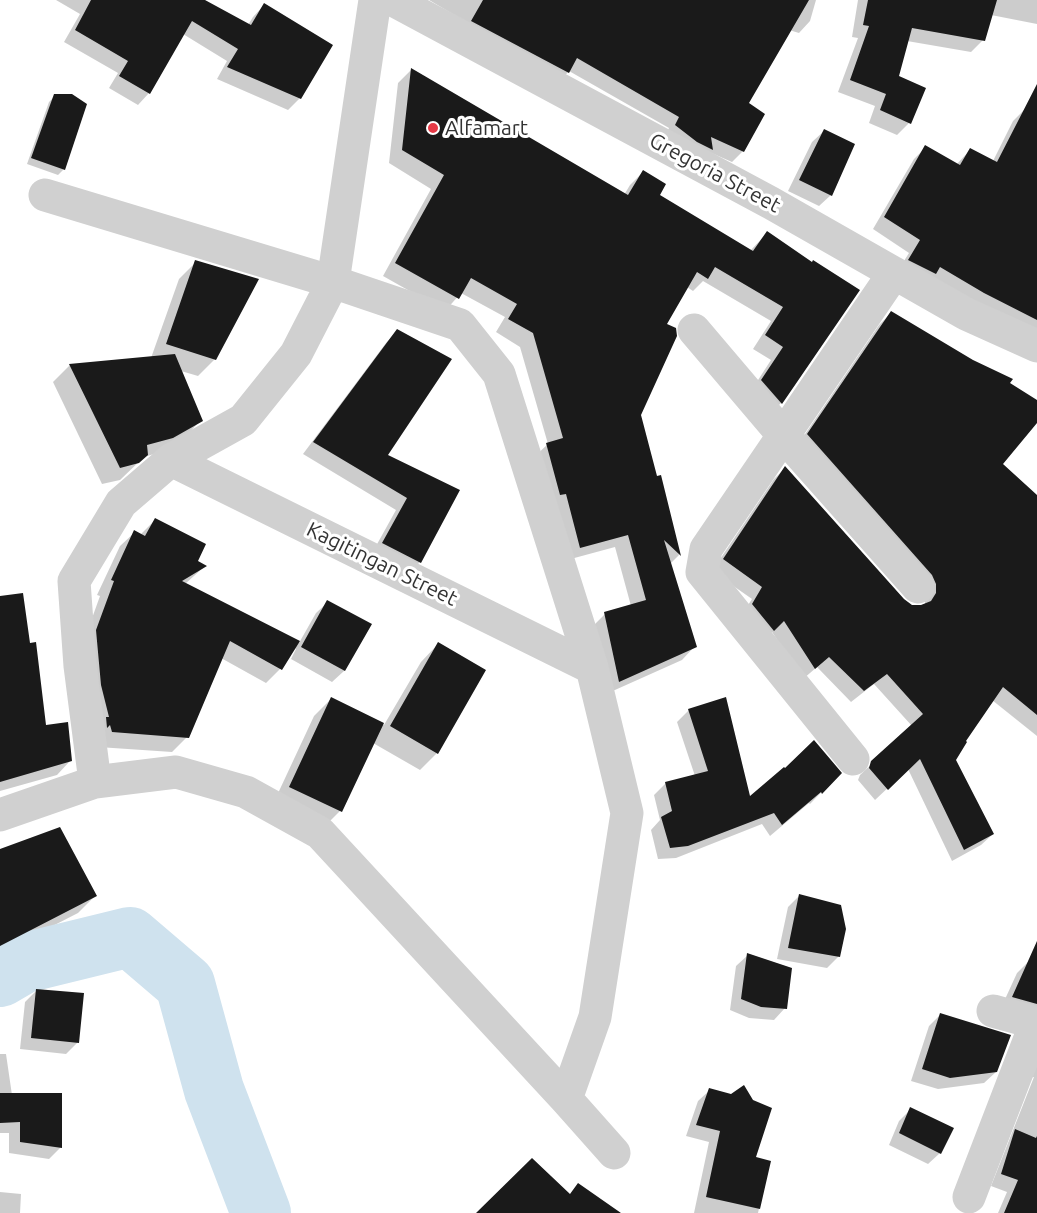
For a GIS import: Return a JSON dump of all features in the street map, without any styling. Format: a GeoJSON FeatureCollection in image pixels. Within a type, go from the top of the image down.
{"type":"FeatureCollection","features":[{"type":"Feature","properties":{"kind":"street"},"geometry":{"type":"LineString","coordinates":[[95,783],[80,666],[74,582],[121,503],[171,460],[243,420],[296,354],[333,282],[375,0]]}},
{"type":"Feature","properties":{"kind":"street","name":"Gregoria Street"},"geometry":{"type":"LineString","coordinates":[[393,0],[771,203],[966,314],[1037,346]]}},
{"type":"Feature","properties":{"kind":"street"},"geometry":{"type":"LineString","coordinates":[[45,195],[333,282],[460,325],[499,374],[592,668],[627,813],[595,1017],[566,1099]]}},
{"type":"Feature","properties":{"kind":"street"},"geometry":{"type":"LineString","coordinates":[[853,759],[702,572],[706,549],[894,273]]}},
{"type":"Feature","properties":{"kind":"street"},"geometry":{"type":"LineString","coordinates":[[694,330],[784,436],[918,587]]}},
{"type":"Feature","properties":{"kind":"street","name":"Kagitingan Street"},"geometry":{"type":"LineString","coordinates":[[171,460],[592,668]]}},
{"type":"Feature","properties":{"kind":"street"},"geometry":{"type":"LineString","coordinates":[[0,814],[95,783],[176,772],[246,792],[320,833],[614,1153]]}},
{"type":"Feature","properties":{"kind":"street"},"geometry":{"type":"LineString","coordinates":[[969,1197],[1036,1023],[993,1011]]}},
{"type":"Feature","properties":{"kind":"building"},"geometry":{"type":"Polygon","coordinates":[[[91,0],[205,0],[251,25],[264,3],[333,45],[301,99],[227,67],[238,49],[192,21],[150,94],[119,76],[128,61],[75,30],[91,0]]]}},
{"type":"Feature","properties":{"kind":"building"},"geometry":{"type":"Polygon","coordinates":[[[483,0],[809,0],[749,103],[765,114],[744,152],[711,137],[713,150],[697,142],[675,125],[679,117],[577,58],[569,73],[471,21],[483,0]]]}},
{"type":"Feature","properties":{"kind":"building"},"geometry":{"type":"Polygon","coordinates":[[[868,0],[997,0],[985,41],[912,28],[899,76],[926,88],[911,124],[880,110],[886,94],[850,80],[869,26],[863,25],[868,0]]]}},
{"type":"Feature","properties":{"kind":"building"},"geometry":{"type":"Polygon","coordinates":[[[411,68],[628,195],[643,170],[666,184],[660,195],[753,251],[767,231],[812,262],[813,260],[860,290],[782,404],[761,380],[783,347],[765,335],[783,307],[715,267],[708,279],[697,272],[667,324],[676,328],[677,336],[641,415],[657,476],[661,475],[681,556],[664,540],[697,647],[619,682],[604,612],[646,600],[628,535],[580,548],[566,494],[560,495],[546,443],[563,438],[533,333],[508,319],[517,304],[471,278],[459,299],[395,263],[444,175],[402,150],[411,68]]]}},
{"type":"Feature","properties":{"kind":"building"},"geometry":{"type":"Polygon","coordinates":[[[1037,84],[1037,320],[940,267],[936,274],[908,260],[920,240],[884,217],[925,145],[960,165],[970,148],[997,162],[1037,84]]]}},
{"type":"Feature","properties":{"kind":"building"},"geometry":{"type":"Polygon","coordinates":[[[54,94],[72,94],[87,104],[65,170],[31,158],[54,94]]]}},
{"type":"Feature","properties":{"kind":"building"},"geometry":{"type":"Polygon","coordinates":[[[824,129],[855,144],[832,196],[799,180],[824,129]]]}},
{"type":"Feature","properties":{"kind":"building"},"geometry":{"type":"Polygon","coordinates":[[[195,260],[259,279],[216,360],[166,344],[195,260]]]}},
{"type":"Feature","properties":{"kind":"building"},"geometry":{"type":"Polygon","coordinates":[[[891,311],[973,360],[1013,379],[1010,383],[1037,400],[1037,423],[1003,464],[1037,495],[1037,715],[1003,687],[966,741],[956,760],[994,834],[964,850],[920,759],[888,790],[869,768],[871,761],[923,714],[887,674],[864,691],[829,657],[815,669],[784,621],[774,631],[752,604],[762,587],[723,559],[785,466],[904,599],[912,605],[921,605],[931,601],[936,593],[936,584],[932,575],[807,434],[891,311]]]}},
{"type":"Feature","properties":{"kind":"building"},"geometry":{"type":"Polygon","coordinates":[[[397,329],[452,359],[388,455],[460,490],[421,563],[382,543],[407,498],[313,442],[397,329]]]}},
{"type":"Feature","properties":{"kind":"building"},"geometry":{"type":"Polygon","coordinates":[[[175,354],[203,421],[173,438],[147,445],[148,455],[139,463],[120,468],[69,364],[175,354]]]}},
{"type":"Feature","properties":{"kind":"building"},"geometry":{"type":"Polygon","coordinates":[[[155,518],[206,544],[198,561],[207,566],[182,581],[300,641],[282,670],[230,641],[189,738],[112,732],[110,725],[107,728],[106,717],[109,717],[101,685],[96,630],[114,581],[111,580],[134,530],[145,536],[155,518]]]}},
{"type":"Feature","properties":{"kind":"building"},"geometry":{"type":"Polygon","coordinates":[[[23,593],[30,643],[36,642],[46,725],[68,722],[72,761],[0,782],[0,596],[23,593]]]}},
{"type":"Feature","properties":{"kind":"building"},"geometry":{"type":"Polygon","coordinates":[[[327,600],[372,624],[345,671],[301,647],[327,600]]]}},
{"type":"Feature","properties":{"kind":"building"},"geometry":{"type":"Polygon","coordinates":[[[438,642],[486,670],[438,754],[390,726],[438,642]]]}},
{"type":"Feature","properties":{"kind":"building"},"geometry":{"type":"Polygon","coordinates":[[[331,697],[384,723],[342,812],[289,787],[331,697]]]}},
{"type":"Feature","properties":{"kind":"building"},"geometry":{"type":"Polygon","coordinates":[[[726,697],[750,796],[785,768],[814,740],[842,773],[822,794],[821,792],[782,825],[774,813],[688,846],[670,848],[661,817],[672,811],[665,782],[708,771],[688,709],[726,697]]]}},
{"type":"Feature","properties":{"kind":"building"},"geometry":{"type":"Polygon","coordinates":[[[60,827],[97,896],[0,946],[0,849],[60,827]]]}},
{"type":"Feature","properties":{"kind":"building"},"geometry":{"type":"Polygon","coordinates":[[[799,894],[841,905],[846,929],[840,957],[788,948],[799,894]]]}},
{"type":"Feature","properties":{"kind":"building"},"geometry":{"type":"Polygon","coordinates":[[[1037,941],[1037,1004],[1012,997],[1037,941]]]}},
{"type":"Feature","properties":{"kind":"building"},"geometry":{"type":"Polygon","coordinates":[[[747,953],[792,968],[787,1009],[761,1007],[741,999],[747,953]]]}},
{"type":"Feature","properties":{"kind":"building"},"geometry":{"type":"Polygon","coordinates":[[[36,989],[84,993],[79,1043],[31,1038],[36,989]]]}},
{"type":"Feature","properties":{"kind":"building"},"geometry":{"type":"Polygon","coordinates":[[[940,1013],[1011,1035],[997,1072],[950,1078],[922,1069],[940,1013]]]}},
{"type":"Feature","properties":{"kind":"building"},"geometry":{"type":"Polygon","coordinates":[[[744,1085],[753,1100],[772,1108],[756,1157],[771,1161],[760,1209],[706,1197],[720,1131],[696,1125],[709,1088],[731,1094],[744,1085]]]}},
{"type":"Feature","properties":{"kind":"building"},"geometry":{"type":"Polygon","coordinates":[[[0,1093],[62,1093],[62,1148],[20,1142],[20,1122],[0,1123],[0,1093]]]}},
{"type":"Feature","properties":{"kind":"building"},"geometry":{"type":"Polygon","coordinates":[[[910,1107],[954,1128],[941,1154],[899,1133],[910,1107]]]}},
{"type":"Feature","properties":{"kind":"building"},"geometry":{"type":"Polygon","coordinates":[[[1015,1129],[1036,1138],[1037,1136],[1037,1213],[1004,1213],[1018,1180],[1001,1174],[1015,1129]]]}},
{"type":"Feature","properties":{"kind":"building"},"geometry":{"type":"Polygon","coordinates":[[[532,1158],[570,1194],[578,1183],[621,1213],[476,1213],[532,1158]]]}},
{"type":"Feature","properties":{"kind":"waterway"},"geometry":{"type":"LineString","coordinates":[[0,977],[24,963],[130,937],[185,984],[214,1090],[261,1213]]}},
{"type":"Feature","properties":{"kind":"place","name":"Alfamart"},"geometry":{"type":"Point","coordinates":[433,128]}}]}
